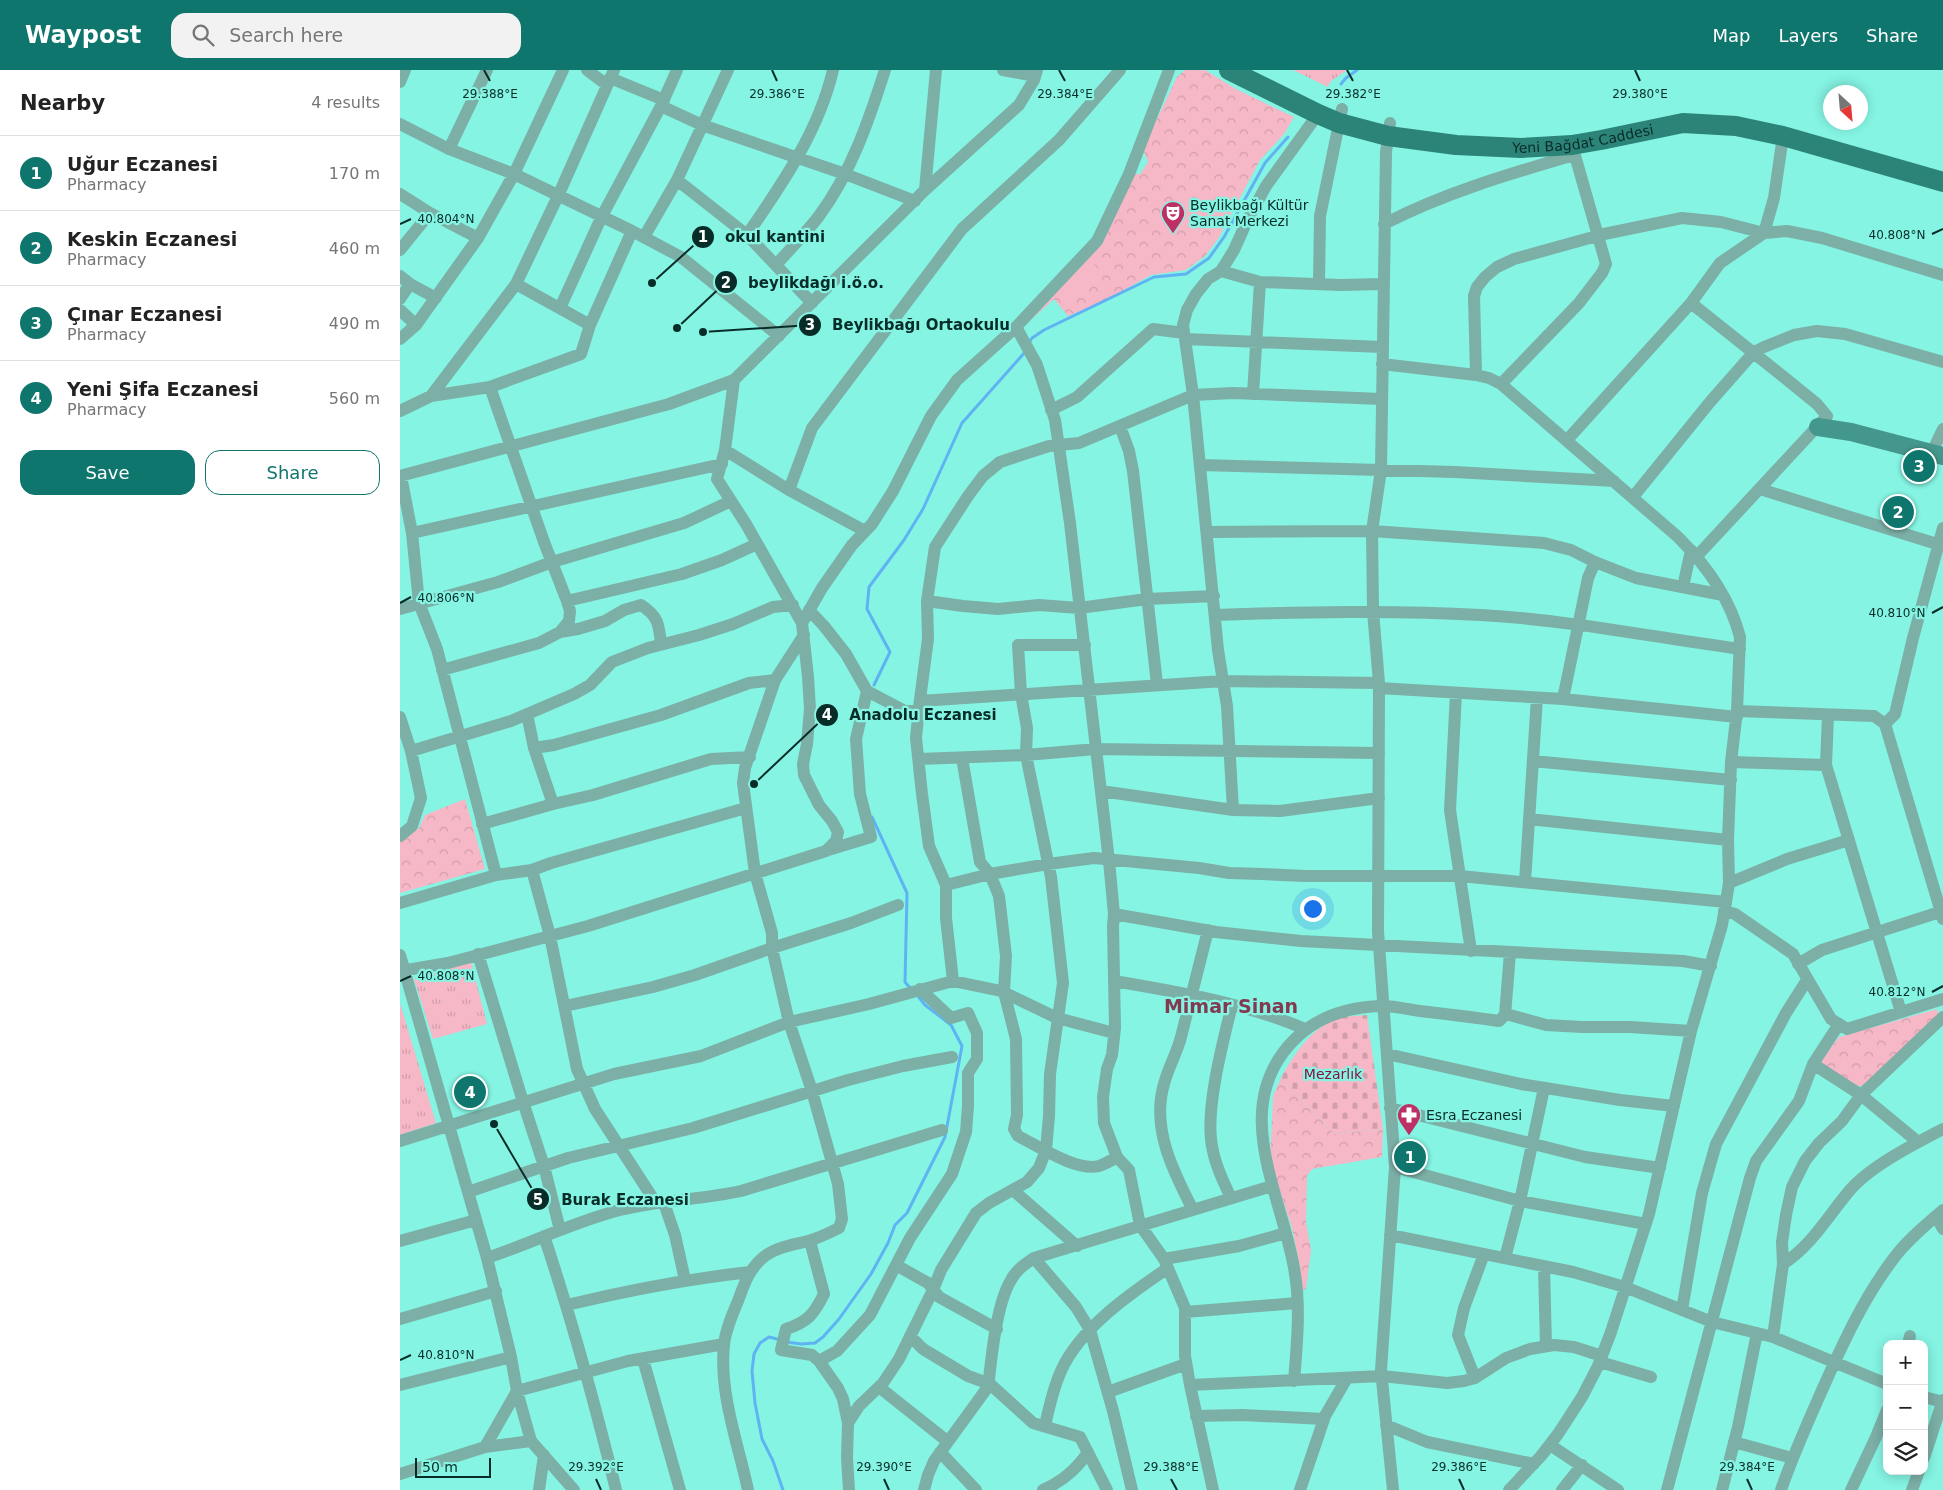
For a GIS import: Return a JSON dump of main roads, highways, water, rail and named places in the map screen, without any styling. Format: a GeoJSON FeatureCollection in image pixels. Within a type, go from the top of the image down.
{"type":"FeatureCollection","features":[{"type":"Feature","properties":{"kind":"main road","name":"Yeni Bağdat Caddesi"},"geometry":{"type":"LineString","coordinates":[[1229,70],[1318,114],[1341,116],[1456,145],[1573,150],[1682,124],[1736,126],[1783,136],[1943,182]]}},
{"type":"Feature","properties":{"kind":"main road","name":"Yeni Bağdat Caddesi"},"geometry":{"type":"LineString","coordinates":[[1256,70],[1320,101],[1341,116]]}},
{"type":"Feature","properties":{"kind":"main road","name":"Yeni Bağdat Caddesi"},"geometry":{"type":"LineString","coordinates":[[1389,129],[1517,136],[1597,128],[1678,112],[1735,114],[1784,125],[1943,169]]}},
{"type":"Feature","properties":{"kind":"main road"},"geometry":{"type":"LineString","coordinates":[[1822,421],[1938,451]]}},
{"type":"Feature","properties":{"kind":"waterway"},"geometry":{"type":"LineString","coordinates":[[1341,84],[1357,70]]}},
{"type":"Feature","properties":{"kind":"waterway"},"geometry":{"type":"LineString","coordinates":[[1029,343],[1032,338],[1044,330],[1154,277],[1186,274],[1209,258],[1224,237],[1265,163],[1288,137]]}},
{"type":"Feature","properties":{"kind":"waterway"},"geometry":{"type":"LineString","coordinates":[[874,685],[890,652],[867,609],[869,587],[904,540],[923,509],[962,423],[1026,351]]}},
{"type":"Feature","properties":{"kind":"waterway"},"geometry":{"type":"LineString","coordinates":[[872,817],[907,893],[905,982],[911,989]]}},
{"type":"Feature","properties":{"kind":"waterway"},"geometry":{"type":"LineString","coordinates":[[787,1342],[815,1343],[839,1319],[871,1274],[888,1243],[895,1225],[907,1213],[945,1137],[962,1046],[951,1025],[925,1005],[917,995]]}},
{"type":"Feature","properties":{"kind":"waterway"},"geometry":{"type":"LineString","coordinates":[[781,1340],[769,1337],[760,1343],[754,1354],[752,1371],[755,1403],[762,1439],[773,1461],[783,1490]]}},
{"type":"Feature","properties":{"kind":"place","name":"Beylikbağı Kültür Sanat Merkezi"},"geometry":{"type":"Point","coordinates":[1173,234]}},
{"type":"Feature","properties":{"kind":"place","name":"okul kantini"},"geometry":{"type":"Point","coordinates":[652,283]}},
{"type":"Feature","properties":{"kind":"place","name":"beylikdağı i.ö.o."},"geometry":{"type":"Point","coordinates":[677,328]}},
{"type":"Feature","properties":{"kind":"place","name":"Beylikbağı Ortaokulu"},"geometry":{"type":"Point","coordinates":[703,332]}},
{"type":"Feature","properties":{"kind":"place","name":"Çınar Eczanesi"},"geometry":{"type":"Point","coordinates":[1919,466]}},
{"type":"Feature","properties":{"kind":"place","name":"Keskin Eczanesi"},"geometry":{"type":"Point","coordinates":[1898,512]}},
{"type":"Feature","properties":{"kind":"place","name":"Anadolu Eczanesi"},"geometry":{"type":"Point","coordinates":[754,784]}},
{"type":"Feature","properties":{"kind":"place","name":"Yeni Şifa Eczanesi"},"geometry":{"type":"Point","coordinates":[470,1092]}},
{"type":"Feature","properties":{"kind":"place","name":"Burak Eczanesi"},"geometry":{"type":"Point","coordinates":[494,1124]}},
{"type":"Feature","properties":{"kind":"place","name":"Esra Eczanesi"},"geometry":{"type":"Point","coordinates":[1409,1136]}},
{"type":"Feature","properties":{"kind":"place","name":"Uğur Eczanesi"},"geometry":{"type":"Point","coordinates":[1410,1157]}},
{"type":"Feature","properties":{"kind":"district","name":"Mimar Sinan"},"geometry":{"type":"Point","coordinates":[1231,1006]}},
{"type":"Feature","properties":{"kind":"park label","name":"Mezarlık"},"geometry":{"type":"Point","coordinates":[1333,1074]}}]}
